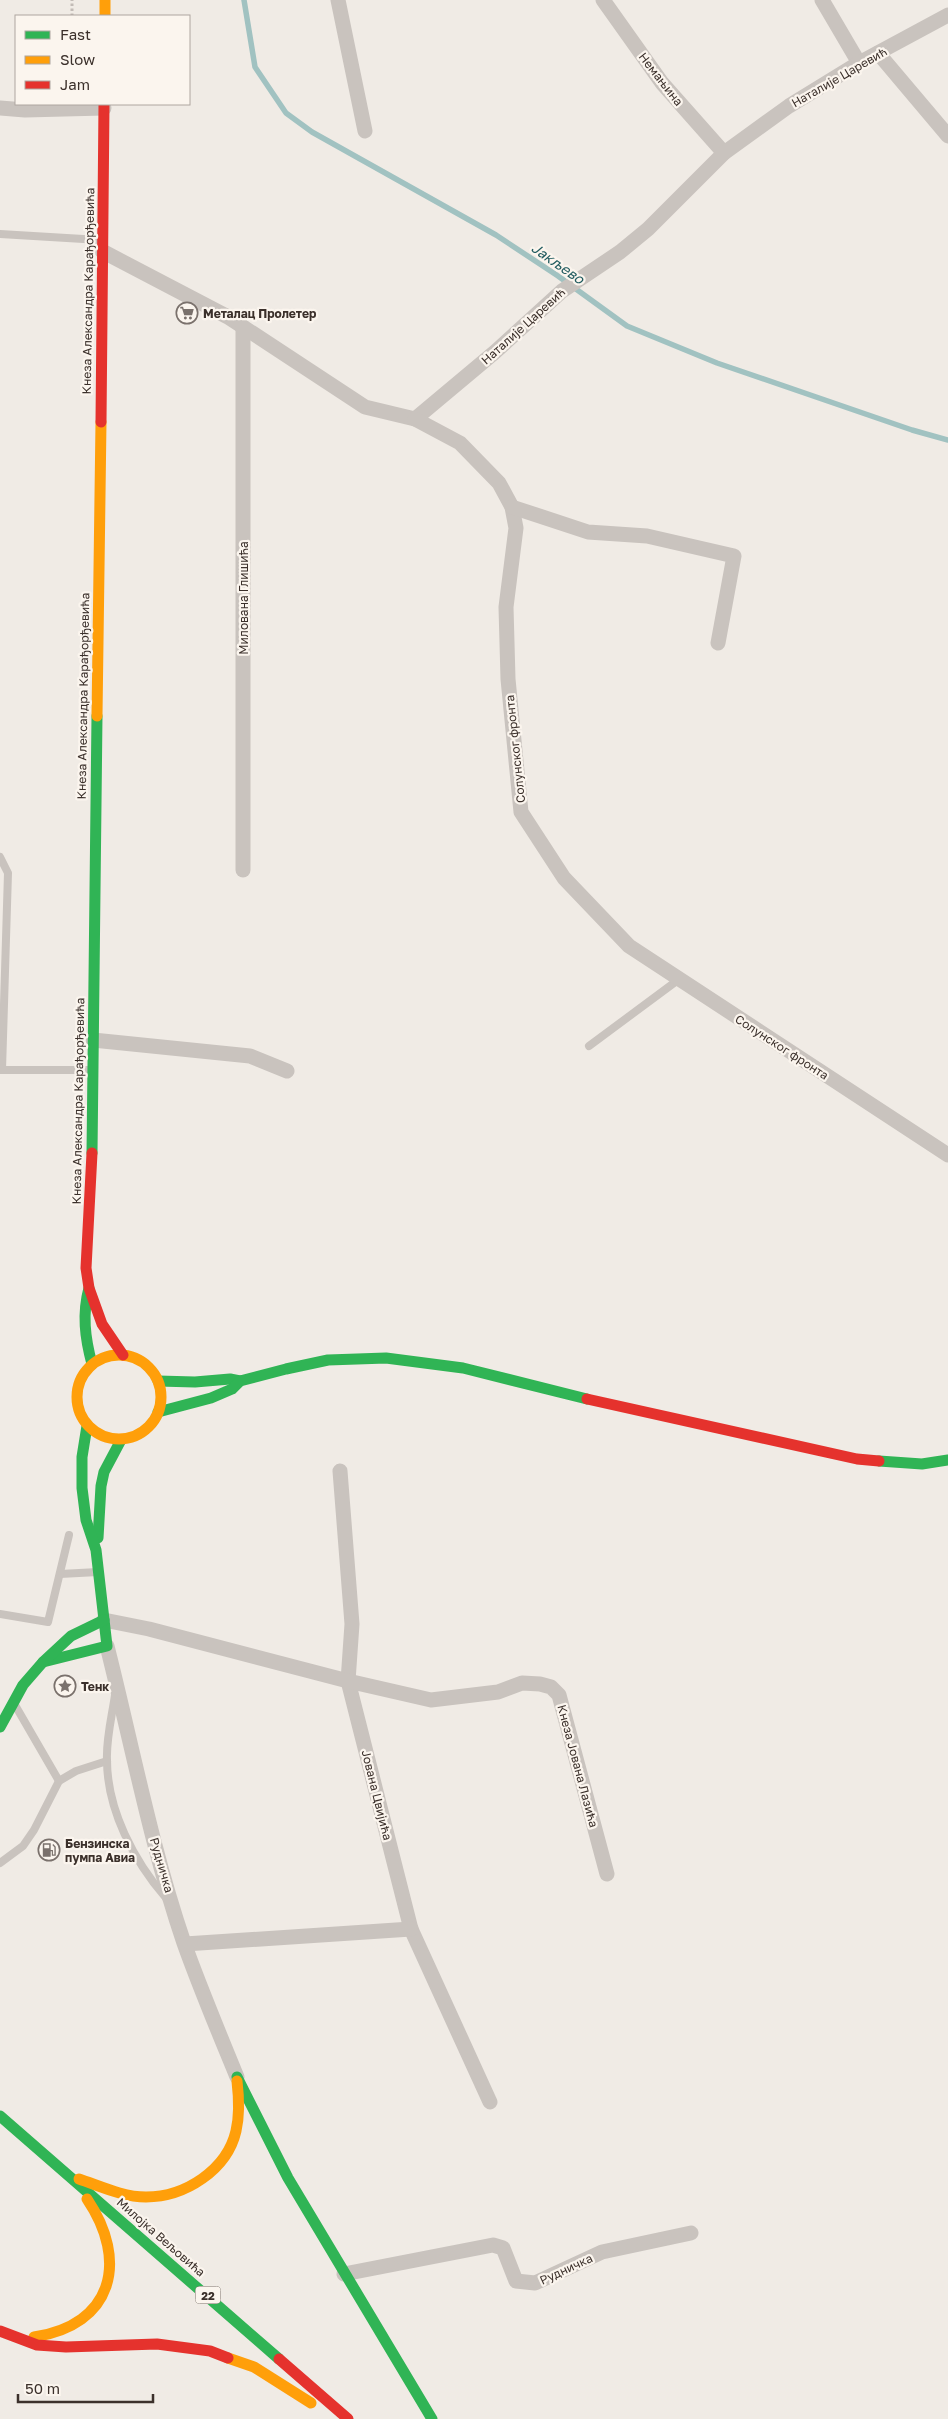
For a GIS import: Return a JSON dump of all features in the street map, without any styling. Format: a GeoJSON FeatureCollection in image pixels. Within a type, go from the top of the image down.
{"type":"FeatureCollection","features":[{"type":"Feature","properties":{"kind":"main road"},"geometry":{"type":"LineString","coordinates":[[105,0],[105,15]]}},
{"type":"Feature","properties":{"kind":"main road","name":"Кнеза Александра Карађорђевића"},"geometry":{"type":"LineString","coordinates":[[104,106],[92,1145],[86,1268],[89,1288],[96,1302],[106,1333],[123,1355]]}},
{"type":"Feature","properties":{"kind":"main road","name":"Кнеза Александра Карађорђевића"},"geometry":{"type":"LineString","coordinates":[[89,1288],[83,1306],[82,1317],[83,1332],[92,1364]]}},
{"type":"Feature","properties":{"kind":"main road"},"geometry":{"type":"LineString","coordinates":[[112,1355],[123,1355],[144,1363],[158,1381],[161,1402],[153,1422],[144,1431],[133,1437],[121,1440],[109,1439],[97,1434],[87,1426],[78,1408],[77,1388],[82,1376],[92,1364],[112,1355]]}},
{"type":"Feature","properties":{"kind":"main road"},"geometry":{"type":"LineString","coordinates":[[158,1412],[211,1398],[232,1389],[240,1382],[328,1360],[386,1358],[463,1368],[622,1408],[857,1459],[922,1464],[948,1460]]}},
{"type":"Feature","properties":{"kind":"main road"},"geometry":{"type":"LineString","coordinates":[[158,1381],[195,1382],[230,1379],[240,1382]]}},
{"type":"Feature","properties":{"kind":"main road"},"geometry":{"type":"LineString","coordinates":[[87,1426],[82,1452],[81,1485],[90,1536],[96,1550]]}},
{"type":"Feature","properties":{"kind":"main road"},"geometry":{"type":"LineString","coordinates":[[43,1662],[108,1646],[96,1550],[100,1532],[101,1486],[104,1472],[121,1440]]}},
{"type":"Feature","properties":{"kind":"main road"},"geometry":{"type":"LineString","coordinates":[[0,1727],[23,1685],[43,1662],[71,1636],[104,1620]]}},
{"type":"Feature","properties":{"kind":"main road"},"geometry":{"type":"LineString","coordinates":[[71,2177],[144,2197],[169,2194],[192,2186],[214,2169],[232,2138],[239,2117],[237,2077]]}},
{"type":"Feature","properties":{"kind":"main road"},"geometry":{"type":"LineString","coordinates":[[237,2077],[256,2111],[288,2178],[432,2419]]}},
{"type":"Feature","properties":{"kind":"main road","name":"Милојка Вељовића"},"geometry":{"type":"LineString","coordinates":[[0,2116],[345,2417]]}},
{"type":"Feature","properties":{"kind":"main road"},"geometry":{"type":"LineString","coordinates":[[1,2331],[36,2337],[68,2328],[79,2322],[95,2305],[107,2282],[112,2259],[107,2237],[92,2206],[71,2177]]}},
{"type":"Feature","properties":{"kind":"main road"},"geometry":{"type":"LineString","coordinates":[[1,2331],[37,2345],[66,2347],[157,2344],[210,2351],[254,2367],[305,2400],[322,2409],[345,2417]]}},
{"type":"Feature","properties":{"kind":"street"},"geometry":{"type":"LineString","coordinates":[[338,0],[365,131]]}},
{"type":"Feature","properties":{"kind":"street","name":"Немањина"},"geometry":{"type":"LineString","coordinates":[[603,0],[662,83],[724,153]]}},
{"type":"Feature","properties":{"kind":"street"},"geometry":{"type":"LineString","coordinates":[[822,0],[859,63]]}},
{"type":"Feature","properties":{"kind":"street","name":"Наталије Царевић"},"geometry":{"type":"LineString","coordinates":[[415,419],[495,352],[562,291],[620,252],[648,229],[724,153],[789,106],[859,63],[948,15]]}},
{"type":"Feature","properties":{"kind":"street"},"geometry":{"type":"LineString","coordinates":[[878,53],[948,136]]}},
{"type":"Feature","properties":{"kind":"street"},"geometry":{"type":"LineString","coordinates":[[0,108],[24,110],[104,106]]}},
{"type":"Feature","properties":{"kind":"street"},"geometry":{"type":"LineString","coordinates":[[102,245],[243,327],[365,407],[415,419]]}},
{"type":"Feature","properties":{"kind":"street","name":"Милована Глишића"},"geometry":{"type":"LineString","coordinates":[[243,327],[243,870]]}},
{"type":"Feature","properties":{"kind":"street","name":"Солунског фронта"},"geometry":{"type":"LineString","coordinates":[[415,419],[460,443],[499,483],[512,507],[516,528],[506,607],[508,670],[521,812],[564,878],[629,946],[678,980],[948,1155]]}},
{"type":"Feature","properties":{"kind":"street"},"geometry":{"type":"LineString","coordinates":[[512,507],[588,532],[646,536],[734,556],[718,643]]}},
{"type":"Feature","properties":{"kind":"street"},"geometry":{"type":"LineString","coordinates":[[93,1040],[250,1056],[287,1071]]}},
{"type":"Feature","properties":{"kind":"street","name":"Јована Цвијића"},"geometry":{"type":"LineString","coordinates":[[340,1472],[352,1624],[348,1682],[411,1929],[490,2102]]}},
{"type":"Feature","properties":{"kind":"street","name":"Кнеза Јована Лазића"},"geometry":{"type":"LineString","coordinates":[[104,1620],[202,1642],[348,1682],[431,1700],[498,1692],[522,1684],[540,1684],[551,1688],[559,1696],[607,1874]]}},
{"type":"Feature","properties":{"kind":"street","name":"Рудничка"},"geometry":{"type":"LineString","coordinates":[[108,1646],[138,1780],[174,1908],[185,1944],[237,2077]]}},
{"type":"Feature","properties":{"kind":"street"},"geometry":{"type":"LineString","coordinates":[[185,1944],[411,1929]]}},
{"type":"Feature","properties":{"kind":"street","name":"Рудничка"},"geometry":{"type":"LineString","coordinates":[[344,2274],[493,2245],[502,2248],[516,2281],[535,2283],[602,2252],[691,2233]]}},
{"type":"Feature","properties":{"kind":"lane"},"geometry":{"type":"LineString","coordinates":[[0,234],[102,245]]}},
{"type":"Feature","properties":{"kind":"lane"},"geometry":{"type":"LineString","coordinates":[[0,858],[8,873],[1,1070],[93,1070]]}},
{"type":"Feature","properties":{"kind":"lane"},"geometry":{"type":"LineString","coordinates":[[589,1046],[678,980]]}},
{"type":"Feature","properties":{"kind":"lane"},"geometry":{"type":"LineString","coordinates":[[0,1614],[48,1622],[68,1535]]}},
{"type":"Feature","properties":{"kind":"lane"},"geometry":{"type":"LineString","coordinates":[[60,1574],[98,1572]]}},
{"type":"Feature","properties":{"kind":"lane"},"geometry":{"type":"LineString","coordinates":[[117,1683],[106,1761],[112,1794],[125,1834],[148,1875],[174,1908]]}},
{"type":"Feature","properties":{"kind":"lane"},"geometry":{"type":"LineString","coordinates":[[13,1701],[59,1781]]}},
{"type":"Feature","properties":{"kind":"lane"},"geometry":{"type":"LineString","coordinates":[[0,1863],[23,1846],[34,1830],[59,1781],[76,1771],[106,1761]]}},
{"type":"Feature","properties":{"kind":"path"},"geometry":{"type":"LineString","coordinates":[[72,0],[72,15]]}},
{"type":"Feature","properties":{"kind":"waterway","name":"Јакљево"},"geometry":{"type":"LineString","coordinates":[[244,0],[255,67],[286,113],[312,132],[496,235],[558,276],[627,326],[717,363],[912,430],[948,440]]}},
{"type":"Feature","properties":{"kind":"traffic: fast"},"geometry":{"type":"LineString","coordinates":[[92,1153],[97,716]]}},
{"type":"Feature","properties":{"kind":"traffic: fast"},"geometry":{"type":"LineString","coordinates":[[89,1288],[85,1326],[92,1364]]}},
{"type":"Feature","properties":{"kind":"traffic: fast"},"geometry":{"type":"LineString","coordinates":[[158,1412],[211,1398],[232,1389],[240,1381],[286,1369],[328,1360],[386,1358],[463,1368],[587,1399]]}},
{"type":"Feature","properties":{"kind":"traffic: fast"},"geometry":{"type":"LineString","coordinates":[[158,1381],[195,1382],[230,1379],[240,1381]]}},
{"type":"Feature","properties":{"kind":"traffic: fast"},"geometry":{"type":"LineString","coordinates":[[43,1662],[107,1646],[96,1550],[86,1520],[82,1488],[82,1457],[87,1426]]}},
{"type":"Feature","properties":{"kind":"traffic: fast"},"geometry":{"type":"LineString","coordinates":[[98,1538],[101,1486],[104,1472],[121,1440]]}},
{"type":"Feature","properties":{"kind":"traffic: fast"},"geometry":{"type":"LineString","coordinates":[[879,1461],[922,1464],[948,1460]]}},
{"type":"Feature","properties":{"kind":"traffic: fast"},"geometry":{"type":"LineString","coordinates":[[0,1727],[23,1685],[43,1662],[71,1636],[104,1620]]}},
{"type":"Feature","properties":{"kind":"traffic: fast"},"geometry":{"type":"LineString","coordinates":[[237,2077],[288,2178],[432,2419]]}},
{"type":"Feature","properties":{"kind":"traffic: fast"},"geometry":{"type":"LineString","coordinates":[[0,2116],[279,2359]]}},
{"type":"Feature","properties":{"kind":"traffic: slow"},"geometry":{"type":"LineString","coordinates":[[105,0],[105,15]]}},
{"type":"Feature","properties":{"kind":"traffic: slow"},"geometry":{"type":"LineString","coordinates":[[97,716],[101,422]]}},
{"type":"Feature","properties":{"kind":"traffic: slow"},"geometry":{"type":"LineString","coordinates":[[119,1355],[135,1358],[149,1367],[158,1381],[161,1397],[158,1413],[149,1427],[135,1436],[119,1439],[103,1436],[89,1427],[80,1413],[77,1397],[80,1381],[89,1367],[103,1358],[119,1355]]}},
{"type":"Feature","properties":{"kind":"traffic: slow"},"geometry":{"type":"LineString","coordinates":[[79,2179],[137,2197],[161,2196],[175,2192],[202,2179],[224,2158],[231,2145],[238,2118],[237,2081]]}},
{"type":"Feature","properties":{"kind":"traffic: slow"},"geometry":{"type":"LineString","coordinates":[[34,2337],[61,2330],[82,2319],[97,2304],[106,2287],[110,2267],[108,2245],[100,2222],[87,2199]]}},
{"type":"Feature","properties":{"kind":"traffic: slow"},"geometry":{"type":"LineString","coordinates":[[228,2358],[254,2367],[311,2403]]}},
{"type":"Feature","properties":{"kind":"traffic: jam"},"geometry":{"type":"LineString","coordinates":[[101,422],[104,105]]}},
{"type":"Feature","properties":{"kind":"traffic: jam"},"geometry":{"type":"LineString","coordinates":[[92,1153],[86,1268],[89,1288],[102,1324],[123,1355]]}},
{"type":"Feature","properties":{"kind":"traffic: jam"},"geometry":{"type":"LineString","coordinates":[[587,1399],[857,1459],[879,1461]]}},
{"type":"Feature","properties":{"kind":"traffic: jam"},"geometry":{"type":"LineString","coordinates":[[0,2331],[37,2345],[66,2347],[157,2344],[210,2351],[228,2358]]}},
{"type":"Feature","properties":{"kind":"traffic: jam"},"geometry":{"type":"LineString","coordinates":[[279,2359],[348,2419]]}},
{"type":"Feature","properties":{"kind":"place","name":"Металац Пролетер"},"geometry":{"type":"Point","coordinates":[187,313]}},
{"type":"Feature","properties":{"kind":"place","name":"Тенк"},"geometry":{"type":"Point","coordinates":[65,1686]}},
{"type":"Feature","properties":{"kind":"place","name":"Бензинска пумпа Авиа"},"geometry":{"type":"Point","coordinates":[49,1850]}}]}
